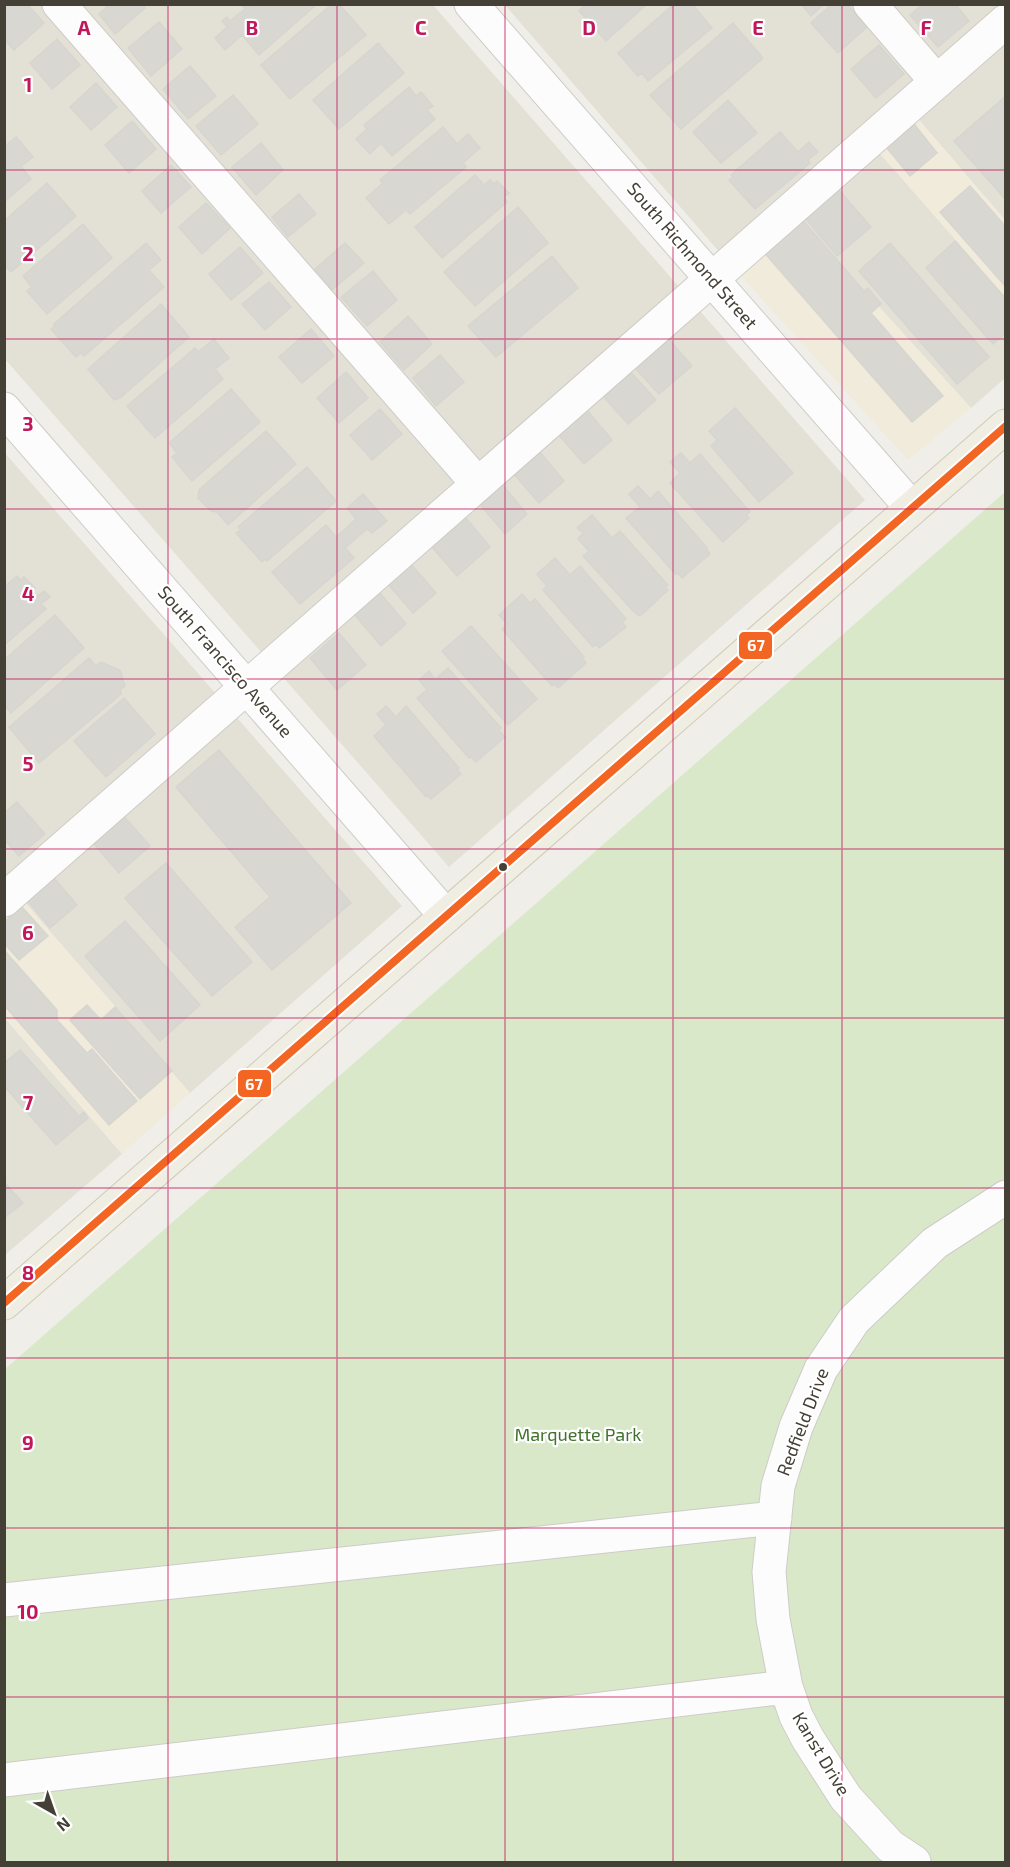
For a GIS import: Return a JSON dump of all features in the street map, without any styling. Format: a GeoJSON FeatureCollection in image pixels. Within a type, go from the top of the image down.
{"type":"FeatureCollection","features":[{"type":"Feature","properties":{"kind":"main road"},"geometry":{"type":"LineString","coordinates":[[4,1304],[1005,426]]}},
{"type":"Feature","properties":{"kind":"street"},"geometry":{"type":"LineString","coordinates":[[59,4],[478,484]]}},
{"type":"Feature","properties":{"kind":"street","name":"South Richmond Street"},"geometry":{"type":"LineString","coordinates":[[471,4],[912,508]]}},
{"type":"Feature","properties":{"kind":"street"},"geometry":{"type":"LineString","coordinates":[[870,4],[937,82]]}},
{"type":"Feature","properties":{"kind":"street"},"geometry":{"type":"LineString","coordinates":[[8,890],[247,687],[1005,21]]}},
{"type":"Feature","properties":{"kind":"street","name":"South Francisco Avenue"},"geometry":{"type":"LineString","coordinates":[[4,409],[446,916]]}},
{"type":"Feature","properties":{"kind":"street","name":"Redfield Drive"},"geometry":{"type":"LineString","coordinates":[[773,1618],[770,1572],[778,1486],[796,1428],[821,1369],[854,1320],[935,1243],[1005,1197]]}},
{"type":"Feature","properties":{"kind":"street"},"geometry":{"type":"LineString","coordinates":[[4,1600],[775,1518]]}},
{"type":"Feature","properties":{"kind":"street","name":"Kanst Drive"},"geometry":{"type":"LineString","coordinates":[[773,1618],[786,1687],[796,1716],[808,1739],[846,1798],[890,1846],[915,1863]]}},
{"type":"Feature","properties":{"kind":"street"},"geometry":{"type":"LineString","coordinates":[[4,1780],[786,1687]]}},
{"type":"Feature","properties":{"kind":"shaded area"},"geometry":{"type":"Polygon","coordinates":[[[4,5],[433,5],[865,500],[449,867],[5,359],[4,5]]]}},
{"type":"Feature","properties":{"kind":"shaded area"},"geometry":{"type":"Polygon","coordinates":[[[505,5],[1005,5],[1005,220],[908,107],[869,141],[1005,296],[1005,378],[971,408],[791,210],[729,263],[505,5]]]}},
{"type":"Feature","properties":{"kind":"shaded area"},"geometry":{"type":"Polygon","coordinates":[[[908,107],[1005,220],[1005,296],[869,141],[908,107]]]}},
{"type":"Feature","properties":{"kind":"shaded area"},"geometry":{"type":"Polygon","coordinates":[[[791,210],[971,408],[908,460],[729,263],[791,210]]]}},
{"type":"Feature","properties":{"kind":"shaded area"},"geometry":{"type":"Polygon","coordinates":[[[4,452],[402,906],[190,1093],[15,891],[5,900],[4,452]]]}},
{"type":"Feature","properties":{"kind":"shaded area"},"geometry":{"type":"Polygon","coordinates":[[[15,891],[190,1093],[122,1154],[5,1017],[4,900],[15,891]]]}},
{"type":"Feature","properties":{"kind":"shaded area"},"geometry":{"type":"Polygon","coordinates":[[[4,1017],[122,1154],[5,1255],[4,1255],[4,1017]]]}},
{"type":"Feature","properties":{"kind":"green space","name":"Marquette Park"},"geometry":{"type":"Polygon","coordinates":[[[1005,492],[1005,1862],[5,1862],[4,1370],[1005,492]]]}},
{"type":"Feature","properties":{"kind":"building"},"geometry":{"type":"Polygon","coordinates":[[[10,4],[27,4],[44,23],[14,50],[4,39],[4,9],[10,4]]]}},
{"type":"Feature","properties":{"kind":"building"},"geometry":{"type":"Polygon","coordinates":[[[110,4],[143,4],[145,8],[115,34],[99,14],[110,4]]]}},
{"type":"Feature","properties":{"kind":"building"},"geometry":{"type":"Polygon","coordinates":[[[247,4],[250,7],[253,4],[317,4],[259,55],[242,35],[225,50],[215,38],[227,27],[222,21],[227,17],[230,21],[245,9],[242,5],[247,4]]]}},
{"type":"Feature","properties":{"kind":"building"},"geometry":{"type":"Polygon","coordinates":[[[332,4],[339,4],[366,35],[290,99],[261,65],[332,4]]]}},
{"type":"Feature","properties":{"kind":"building"},"geometry":{"type":"Polygon","coordinates":[[[586,4],[647,4],[606,41],[579,11],[586,4]]]}},
{"type":"Feature","properties":{"kind":"building"},"geometry":{"type":"Polygon","coordinates":[[[674,4],[692,4],[712,28],[648,81],[642,73],[638,76],[618,53],[674,4]]]}},
{"type":"Feature","properties":{"kind":"building"},"geometry":{"type":"Polygon","coordinates":[[[801,4],[824,4],[811,16],[801,4]]]}},
{"type":"Feature","properties":{"kind":"building"},"geometry":{"type":"Polygon","coordinates":[[[832,4],[847,4],[867,27],[838,53],[811,23],[832,4]]]}},
{"type":"Feature","properties":{"kind":"building"},"geometry":{"type":"Polygon","coordinates":[[[923,4],[955,4],[969,21],[938,47],[910,15],[923,4]]]}},
{"type":"Feature","properties":{"kind":"building"},"geometry":{"type":"Polygon","coordinates":[[[159,22],[182,49],[151,76],[128,48],[159,22]]]}},
{"type":"Feature","properties":{"kind":"building"},"geometry":{"type":"Polygon","coordinates":[[[733,23],[763,58],[681,129],[650,95],[733,23]]]}},
{"type":"Feature","properties":{"kind":"building"},"geometry":{"type":"Polygon","coordinates":[[[57,39],[80,65],[52,89],[30,63],[57,39]]]}},
{"type":"Feature","properties":{"kind":"building"},"geometry":{"type":"Polygon","coordinates":[[[378,43],[404,73],[339,129],[313,100],[378,43]]]}},
{"type":"Feature","properties":{"kind":"building"},"geometry":{"type":"Polygon","coordinates":[[[879,45],[904,74],[876,98],[851,69],[879,45]]]}},
{"type":"Feature","properties":{"kind":"building"},"geometry":{"type":"Polygon","coordinates":[[[190,66],[216,96],[188,119],[163,89],[190,66]]]}},
{"type":"Feature","properties":{"kind":"building"},"geometry":{"type":"Polygon","coordinates":[[[96,83],[117,107],[91,130],[70,107],[96,83]]]}},
{"type":"Feature","properties":{"kind":"building"},"geometry":{"type":"Polygon","coordinates":[[[409,87],[416,96],[421,92],[433,106],[427,110],[435,119],[392,156],[381,143],[370,154],[356,139],[367,129],[364,125],[409,87]]]}},
{"type":"Feature","properties":{"kind":"building"},"geometry":{"type":"Polygon","coordinates":[[[233,95],[258,124],[221,155],[196,126],[233,95]]]}},
{"type":"Feature","properties":{"kind":"building"},"geometry":{"type":"Polygon","coordinates":[[[1006,96],[1006,200],[954,141],[1006,96]]]}},
{"type":"Feature","properties":{"kind":"building"},"geometry":{"type":"Polygon","coordinates":[[[728,100],[757,133],[721,163],[693,132],[728,100]]]}},
{"type":"Feature","properties":{"kind":"building"},"geometry":{"type":"Polygon","coordinates":[[[132,121],[156,149],[129,173],[105,145],[132,121]]]}},
{"type":"Feature","properties":{"kind":"building"},"geometry":{"type":"Polygon","coordinates":[[[914,124],[937,153],[910,176],[887,148],[914,124]]]}},
{"type":"Feature","properties":{"kind":"building"},"geometry":{"type":"Polygon","coordinates":[[[443,127],[457,144],[468,134],[480,148],[463,163],[466,167],[410,214],[406,210],[389,224],[366,198],[383,183],[380,180],[443,127]]]}},
{"type":"Feature","properties":{"kind":"building"},"geometry":{"type":"Polygon","coordinates":[[[780,132],[798,152],[809,142],[818,152],[808,160],[810,163],[755,209],[729,180],[733,177],[731,175],[780,132]]]}},
{"type":"Feature","properties":{"kind":"building"},"geometry":{"type":"Polygon","coordinates":[[[16,137],[33,157],[21,166],[31,179],[4,202],[4,147],[16,137]]]}},
{"type":"Feature","properties":{"kind":"building"},"geometry":{"type":"Polygon","coordinates":[[[261,143],[283,170],[256,195],[232,167],[261,143]]]}},
{"type":"Feature","properties":{"kind":"building"},"geometry":{"type":"Polygon","coordinates":[[[171,165],[191,187],[161,213],[142,191],[171,165]]]}},
{"type":"Feature","properties":{"kind":"building"},"geometry":{"type":"Polygon","coordinates":[[[475,175],[484,185],[490,180],[494,184],[497,181],[509,193],[504,197],[507,202],[442,258],[415,227],[475,175]]]}},
{"type":"Feature","properties":{"kind":"building"},"geometry":{"type":"Polygon","coordinates":[[[47,183],[76,216],[11,272],[4,264],[4,221],[47,183]]]}},
{"type":"Feature","properties":{"kind":"building"},"geometry":{"type":"Polygon","coordinates":[[[970,186],[1006,227],[1006,287],[940,212],[970,186]]]}},
{"type":"Feature","properties":{"kind":"building"},"geometry":{"type":"Polygon","coordinates":[[[838,189],[871,227],[837,256],[805,218],[838,189]]]}},
{"type":"Feature","properties":{"kind":"building"},"geometry":{"type":"Polygon","coordinates":[[[299,194],[316,214],[288,237],[272,217],[299,194]]]}},
{"type":"Feature","properties":{"kind":"building"},"geometry":{"type":"Polygon","coordinates":[[[206,203],[230,228],[202,254],[179,227],[206,203]]]}},
{"type":"Feature","properties":{"kind":"building"},"geometry":{"type":"Polygon","coordinates":[[[518,207],[548,243],[475,306],[444,272],[518,207]]]}},
{"type":"Feature","properties":{"kind":"building"},"geometry":{"type":"Polygon","coordinates":[[[800,217],[864,291],[868,288],[881,304],[871,313],[943,396],[912,422],[762,250],[800,217]]]}},
{"type":"Feature","properties":{"kind":"building"},"geometry":{"type":"Polygon","coordinates":[[[83,224],[112,258],[47,314],[27,291],[32,287],[23,276],[83,224]]]}},
{"type":"Feature","properties":{"kind":"building"},"geometry":{"type":"Polygon","coordinates":[[[955,241],[1006,299],[1006,333],[993,344],[926,268],[955,241]]]}},
{"type":"Feature","properties":{"kind":"building"},"geometry":{"type":"Polygon","coordinates":[[[146,243],[161,260],[149,270],[164,287],[84,356],[81,353],[76,357],[51,329],[55,326],[54,324],[146,243]]]}},
{"type":"Feature","properties":{"kind":"building"},"geometry":{"type":"Polygon","coordinates":[[[345,243],[364,263],[332,290],[315,269],[345,243]]]}},
{"type":"Feature","properties":{"kind":"building"},"geometry":{"type":"Polygon","coordinates":[[[890,243],[989,357],[957,384],[859,271],[890,243]]]}},
{"type":"Feature","properties":{"kind":"building"},"geometry":{"type":"Polygon","coordinates":[[[240,247],[263,273],[231,300],[209,274],[240,247]]]}},
{"type":"Feature","properties":{"kind":"building"},"geometry":{"type":"Polygon","coordinates":[[[552,256],[578,288],[496,357],[468,326],[552,256]]]}},
{"type":"Feature","properties":{"kind":"building"},"geometry":{"type":"Polygon","coordinates":[[[373,271],[397,300],[367,326],[341,297],[373,271]]]}},
{"type":"Feature","properties":{"kind":"building"},"geometry":{"type":"Polygon","coordinates":[[[269,282],[291,307],[265,330],[242,304],[269,282]]]}},
{"type":"Feature","properties":{"kind":"building"},"geometry":{"type":"Polygon","coordinates":[[[161,304],[189,337],[120,398],[114,400],[88,369],[161,304]]]}},
{"type":"Feature","properties":{"kind":"building"},"geometry":{"type":"Polygon","coordinates":[[[408,316],[432,344],[404,370],[380,342],[408,316]]]}},
{"type":"Feature","properties":{"kind":"building"},"geometry":{"type":"Polygon","coordinates":[[[311,329],[334,356],[302,383],[279,357],[311,329]]]}},
{"type":"Feature","properties":{"kind":"building"},"geometry":{"type":"Polygon","coordinates":[[[667,337],[692,366],[659,394],[633,366],[667,337]]]}},
{"type":"Feature","properties":{"kind":"building"},"geometry":{"type":"Polygon","coordinates":[[[214,339],[229,358],[215,369],[223,379],[155,438],[127,406],[195,348],[198,352],[214,339]]]}},
{"type":"Feature","properties":{"kind":"building"},"geometry":{"type":"Polygon","coordinates":[[[440,355],[464,382],[436,406],[413,378],[440,355]]]}},
{"type":"Feature","properties":{"kind":"building"},"geometry":{"type":"Polygon","coordinates":[[[629,370],[656,400],[628,424],[602,395],[629,370]]]}},
{"type":"Feature","properties":{"kind":"building"},"geometry":{"type":"Polygon","coordinates":[[[346,372],[368,398],[339,423],[317,398],[346,372]]]}},
{"type":"Feature","properties":{"kind":"building"},"geometry":{"type":"Polygon","coordinates":[[[231,389],[260,422],[192,481],[172,457],[177,453],[169,443],[231,389]]]}},
{"type":"Feature","properties":{"kind":"building"},"geometry":{"type":"Polygon","coordinates":[[[735,408],[793,473],[759,502],[711,446],[717,440],[709,431],[735,408]]]}},
{"type":"Feature","properties":{"kind":"building"},"geometry":{"type":"Polygon","coordinates":[[[380,409],[402,434],[372,460],[350,435],[380,409]]]}},
{"type":"Feature","properties":{"kind":"building"},"geometry":{"type":"Polygon","coordinates":[[[586,409],[612,440],[584,464],[558,434],[586,409]]]}},
{"type":"Feature","properties":{"kind":"building"},"geometry":{"type":"Polygon","coordinates":[[[266,431],[296,464],[228,525],[217,512],[211,511],[198,498],[199,490],[266,431]]]}},
{"type":"Feature","properties":{"kind":"building"},"geometry":{"type":"Polygon","coordinates":[[[539,451],[564,481],[539,503],[513,473],[539,451]]]}},
{"type":"Feature","properties":{"kind":"building"},"geometry":{"type":"Polygon","coordinates":[[[681,453],[690,463],[700,454],[750,512],[746,515],[749,518],[723,542],[670,483],[680,473],[670,462],[681,453]]]}},
{"type":"Feature","properties":{"kind":"building"},"geometry":{"type":"Polygon","coordinates":[[[307,467],[336,501],[267,561],[265,559],[262,562],[236,533],[241,530],[238,527],[307,467]]]}},
{"type":"Feature","properties":{"kind":"building"},"geometry":{"type":"Polygon","coordinates":[[[501,483],[527,514],[505,534],[478,502],[501,483]]]}},
{"type":"Feature","properties":{"kind":"building"},"geometry":{"type":"Polygon","coordinates":[[[638,486],[650,499],[658,491],[710,554],[682,578],[678,573],[676,575],[626,518],[640,507],[629,494],[638,486]]]}},
{"type":"Feature","properties":{"kind":"building"},"geometry":{"type":"Polygon","coordinates":[[[363,494],[387,521],[372,533],[367,529],[345,548],[354,558],[300,604],[272,572],[326,525],[336,537],[356,519],[347,508],[363,494]]]}},
{"type":"Feature","properties":{"kind":"building"},"geometry":{"type":"Polygon","coordinates":[[[592,515],[612,538],[620,531],[668,585],[665,587],[668,590],[640,616],[583,556],[589,551],[578,539],[583,533],[577,528],[592,515]]]}},
{"type":"Feature","properties":{"kind":"building"},"geometry":{"type":"Polygon","coordinates":[[[465,517],[490,547],[457,576],[431,546],[465,517]]]}},
{"type":"Feature","properties":{"kind":"building"},"geometry":{"type":"Polygon","coordinates":[[[555,558],[570,575],[580,566],[626,619],[622,622],[626,627],[599,648],[596,644],[593,647],[543,590],[547,586],[537,574],[555,558]]]}},
{"type":"Feature","properties":{"kind":"building"},"geometry":{"type":"Polygon","coordinates":[[[410,563],[436,593],[413,613],[387,583],[410,563]]]}},
{"type":"Feature","properties":{"kind":"building"},"geometry":{"type":"Polygon","coordinates":[[[17,576],[20,580],[24,577],[35,588],[30,593],[35,598],[44,591],[50,597],[41,604],[46,609],[4,645],[4,587],[17,576]]]}},
{"type":"Feature","properties":{"kind":"building"},"geometry":{"type":"Polygon","coordinates":[[[380,593],[406,624],[381,646],[355,615],[380,593]]]}},
{"type":"Feature","properties":{"kind":"building"},"geometry":{"type":"Polygon","coordinates":[[[522,594],[530,603],[535,599],[584,657],[582,658],[586,663],[558,688],[555,684],[552,686],[502,629],[507,624],[499,615],[522,594]]]}},
{"type":"Feature","properties":{"kind":"building"},"geometry":{"type":"Polygon","coordinates":[[[55,615],[84,648],[11,713],[4,705],[4,660],[55,615]]]}},
{"type":"Feature","properties":{"kind":"building"},"geometry":{"type":"Polygon","coordinates":[[[471,626],[537,699],[508,725],[442,651],[471,626]]]}},
{"type":"Feature","properties":{"kind":"building"},"geometry":{"type":"Polygon","coordinates":[[[339,633],[366,665],[337,690],[310,658],[339,633]]]}},
{"type":"Feature","properties":{"kind":"building"},"geometry":{"type":"Polygon","coordinates":[[[89,658],[96,666],[101,662],[120,670],[125,686],[120,690],[121,694],[39,763],[9,727],[89,658]]]}},
{"type":"Feature","properties":{"kind":"building"},"geometry":{"type":"Polygon","coordinates":[[[448,668],[501,728],[499,730],[505,737],[476,762],[471,757],[469,758],[417,698],[427,690],[419,680],[429,671],[435,679],[448,668]]]}},
{"type":"Feature","properties":{"kind":"building"},"geometry":{"type":"Polygon","coordinates":[[[124,698],[155,734],[106,777],[74,741],[124,698]]]}},
{"type":"Feature","properties":{"kind":"building"},"geometry":{"type":"Polygon","coordinates":[[[386,706],[396,717],[406,706],[459,768],[457,769],[461,774],[431,799],[428,795],[426,797],[374,736],[386,725],[377,714],[386,706]]]}},
{"type":"Feature","properties":{"kind":"building"},"geometry":{"type":"Polygon","coordinates":[[[219,750],[351,903],[272,970],[235,927],[270,897],[176,787],[219,750]]]}},
{"type":"Feature","properties":{"kind":"building"},"geometry":{"type":"Polygon","coordinates":[[[17,802],[45,834],[19,856],[4,839],[4,813],[17,802]]]}},
{"type":"Feature","properties":{"kind":"building"},"geometry":{"type":"Polygon","coordinates":[[[121,813],[150,846],[119,873],[90,839],[121,813]]]}},
{"type":"Feature","properties":{"kind":"building"},"geometry":{"type":"Polygon","coordinates":[[[166,863],[252,962],[212,996],[125,898],[166,863]]]}},
{"type":"Feature","properties":{"kind":"building"},"geometry":{"type":"Polygon","coordinates":[[[54,878],[77,905],[50,928],[26,899],[54,878]]]}},
{"type":"Feature","properties":{"kind":"building"},"geometry":{"type":"Polygon","coordinates":[[[22,907],[48,936],[19,960],[4,943],[4,922],[22,907]]]}},
{"type":"Feature","properties":{"kind":"building"},"geometry":{"type":"Polygon","coordinates":[[[125,921],[200,1005],[160,1041],[85,956],[125,921]]]}},
{"type":"Feature","properties":{"kind":"building"},"geometry":{"type":"Polygon","coordinates":[[[4,950],[57,1010],[57,1020],[87,1053],[92,1049],[137,1101],[109,1125],[4,1005],[4,950]]]}},
{"type":"Feature","properties":{"kind":"building"},"geometry":{"type":"Polygon","coordinates":[[[87,1005],[101,1020],[115,1007],[172,1071],[140,1099],[70,1020],[87,1005]]]}},
{"type":"Feature","properties":{"kind":"building"},"geometry":{"type":"Polygon","coordinates":[[[20,1050],[79,1116],[84,1112],[88,1118],[56,1145],[4,1086],[4,1063],[20,1050]]]}},
{"type":"Feature","properties":{"kind":"building"},"geometry":{"type":"Polygon","coordinates":[[[4,1182],[23,1203],[4,1218],[4,1182]]]}},
{"type":"Feature","properties":{"kind":"transit line","name":"67"},"geometry":{"type":"LineString","coordinates":[[4,1303],[1006,426]]}}]}
